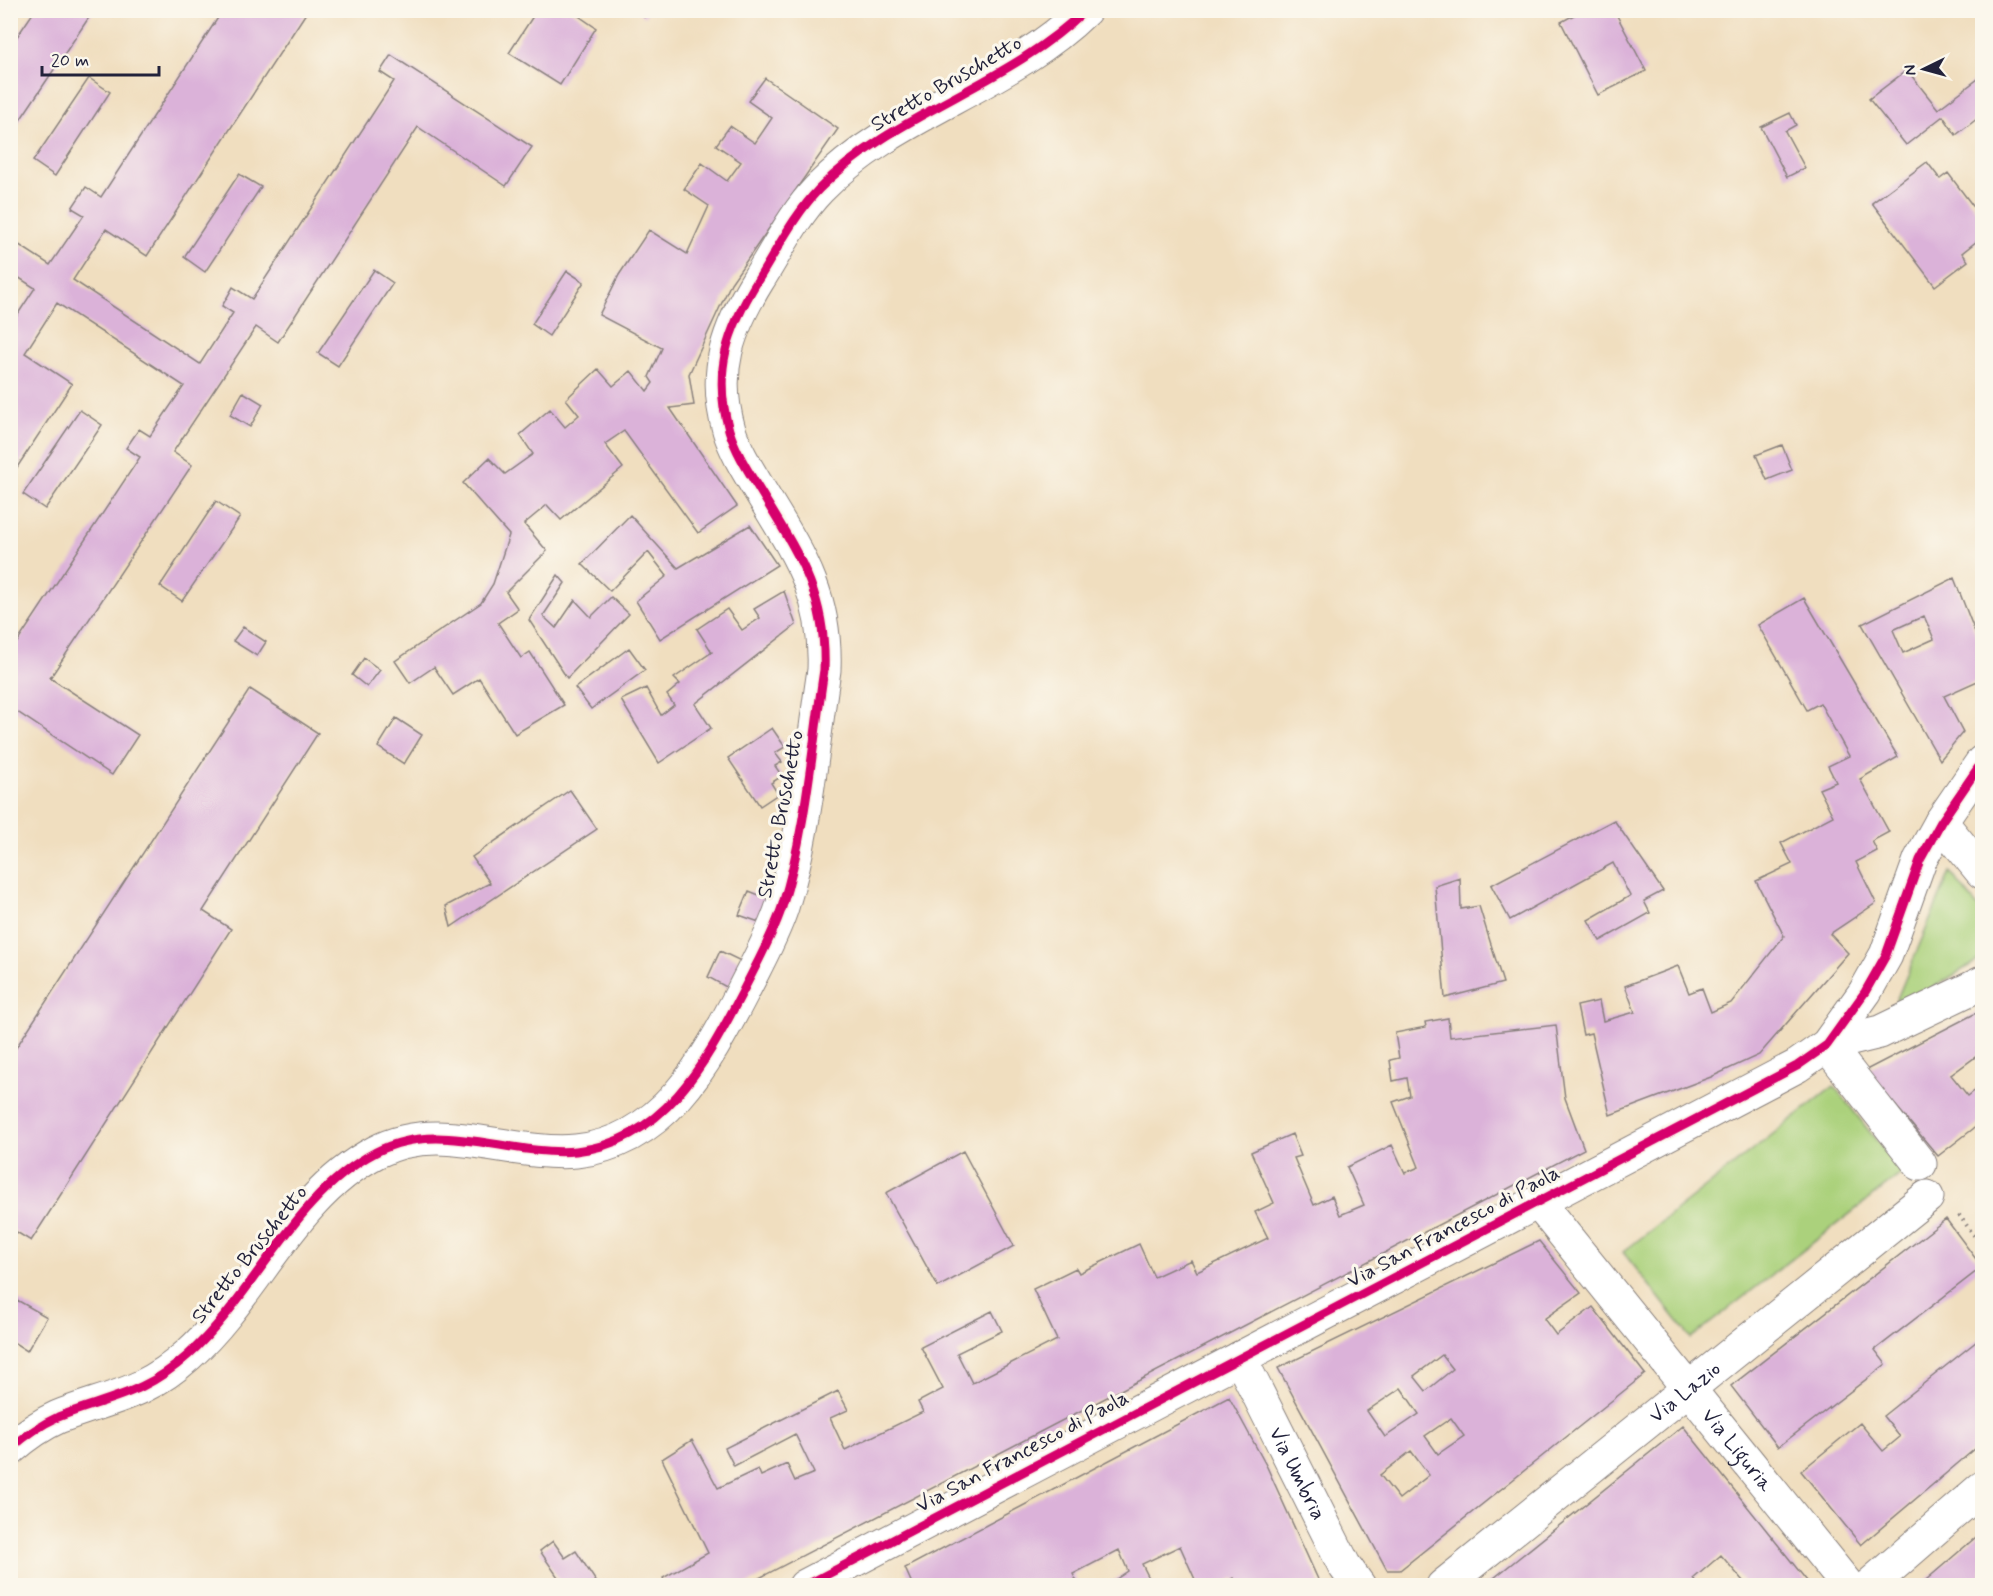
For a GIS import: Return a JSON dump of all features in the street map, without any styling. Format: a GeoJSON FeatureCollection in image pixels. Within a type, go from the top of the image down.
{"type":"FeatureCollection","features":[{"type":"Feature","properties":{"kind":"street","name":"Stretto Bruschetto"},"geometry":{"type":"LineString","coordinates":[[10,1449],[34,1429],[58,1418],[136,1391],[165,1374],[189,1354],[215,1326],[317,1198],[349,1169],[377,1151],[404,1141],[431,1136],[543,1150],[573,1151],[600,1147],[628,1138],[650,1124],[675,1101],[701,1066],[763,952],[781,909],[794,861],[824,670],[825,644],[811,580],[742,461],[730,432],[723,403],[726,343],[738,314],[796,218],[818,190],[842,168],[902,128],[1034,53],[1065,30],[1085,10]]}},
{"type":"Feature","properties":{"kind":"street","name":"Via San Francesco di Paola"},"geometry":{"type":"LineString","coordinates":[[805,1586],[1797,1066],[1827,1045],[1865,992],[1886,955],[1920,860],[1941,822],[1983,762]]}},
{"type":"Feature","properties":{"kind":"street"},"geometry":{"type":"LineString","coordinates":[[1941,822],[1983,872]]}},
{"type":"Feature","properties":{"kind":"street","name":"Via San Francesco di Paola"},"geometry":{"type":"LineString","coordinates":[[1827,1045],[1880,1032],[1983,983]]}},
{"type":"Feature","properties":{"kind":"street"},"geometry":{"type":"LineString","coordinates":[[1827,1045],[1920,1164]]}},
{"type":"Feature","properties":{"kind":"street","name":"Via Lazio"},"geometry":{"type":"LineString","coordinates":[[1443,1586],[1927,1197]]}},
{"type":"Feature","properties":{"kind":"street","name":"Via Liguria"},"geometry":{"type":"LineString","coordinates":[[1538,1202],[1848,1586]]}},
{"type":"Feature","properties":{"kind":"street","name":"Via Umbria"},"geometry":{"type":"LineString","coordinates":[[1240,1358],[1344,1565],[1359,1586]]}},
{"type":"Feature","properties":{"kind":"street"},"geometry":{"type":"LineString","coordinates":[[1869,1586],[1983,1488]]}},
{"type":"Feature","properties":{"kind":"path"},"geometry":{"type":"LineString","coordinates":[[1978,1240],[1983,1236]]}},
{"type":"Feature","properties":{"kind":"green space"},"geometry":{"type":"Polygon","coordinates":[[[1950,872],[1982,912],[1982,958],[1891,1013],[1950,872]]]}},
{"type":"Feature","properties":{"kind":"green space"},"geometry":{"type":"Polygon","coordinates":[[[1834,1086],[1902,1173],[1691,1338],[1623,1252],[1834,1086]]]}},
{"type":"Feature","properties":{"kind":"building"},"geometry":{"type":"Polygon","coordinates":[[[35,10],[94,10],[10,135],[10,47],[35,10]]]}},
{"type":"Feature","properties":{"kind":"building"},"geometry":{"type":"Polygon","coordinates":[[[223,10],[308,10],[147,256],[106,229],[73,280],[200,364],[233,313],[222,306],[233,287],[252,299],[394,81],[380,72],[391,55],[532,147],[506,186],[418,127],[278,342],[256,327],[173,452],[192,465],[50,678],[138,735],[112,775],[10,707],[10,653],[140,457],[126,448],[139,429],[150,436],[184,386],[57,303],[25,353],[72,384],[10,478],[10,326],[35,288],[10,272],[10,239],[50,265],[84,215],[72,208],[86,187],[101,197],[223,10]]]}},
{"type":"Feature","properties":{"kind":"building"},"geometry":{"type":"Polygon","coordinates":[[[537,10],[570,10],[596,28],[560,85],[509,53],[537,10]]]}},
{"type":"Feature","properties":{"kind":"building"},"geometry":{"type":"Polygon","coordinates":[[[637,10],[649,10],[644,17],[637,10]]]}},
{"type":"Feature","properties":{"kind":"building"},"geometry":{"type":"Polygon","coordinates":[[[1583,10],[1614,10],[1646,71],[1598,95],[1561,22],[1583,10]]]}},
{"type":"Feature","properties":{"kind":"building"},"geometry":{"type":"Polygon","coordinates":[[[1907,70],[1938,109],[1982,76],[1982,115],[1956,135],[1943,116],[1906,145],[1869,99],[1907,70]]]}},
{"type":"Feature","properties":{"kind":"building"},"geometry":{"type":"Polygon","coordinates":[[[89,78],[110,92],[55,176],[33,161],[89,78]]]}},
{"type":"Feature","properties":{"kind":"building"},"geometry":{"type":"Polygon","coordinates":[[[765,78],[838,129],[731,283],[689,374],[694,405],[670,408],[737,506],[698,533],[624,431],[605,444],[623,468],[561,520],[547,505],[524,524],[547,551],[506,592],[518,609],[498,623],[521,658],[530,652],[564,705],[515,734],[479,678],[453,695],[434,667],[410,683],[395,661],[481,603],[493,584],[509,535],[463,483],[489,458],[505,474],[533,454],[520,435],[550,409],[565,427],[579,415],[566,399],[598,369],[613,386],[631,371],[647,391],[653,383],[649,377],[662,348],[599,315],[619,275],[649,230],[687,254],[709,206],[684,189],[702,163],[727,181],[741,162],[716,145],[730,126],[755,143],[772,118],[748,101],[765,78]]]}},
{"type":"Feature","properties":{"kind":"building"},"geometry":{"type":"Polygon","coordinates":[[[1790,113],[1796,125],[1785,131],[1805,168],[1787,177],[1761,127],[1790,113]]]}},
{"type":"Feature","properties":{"kind":"building"},"geometry":{"type":"Polygon","coordinates":[[[1927,162],[1940,179],[1948,173],[1982,218],[1982,237],[1962,253],[1968,261],[1935,286],[1872,203],[1927,162]]]}},
{"type":"Feature","properties":{"kind":"building"},"geometry":{"type":"Polygon","coordinates":[[[239,174],[261,187],[205,272],[184,257],[239,174]]]}},
{"type":"Feature","properties":{"kind":"building"},"geometry":{"type":"Polygon","coordinates":[[[374,270],[393,283],[338,366],[318,353],[374,270]]]}},
{"type":"Feature","properties":{"kind":"building"},"geometry":{"type":"Polygon","coordinates":[[[567,271],[584,282],[549,336],[532,324],[567,271]]]}},
{"type":"Feature","properties":{"kind":"building"},"geometry":{"type":"Polygon","coordinates":[[[243,392],[263,404],[250,427],[230,415],[243,392]]]}},
{"type":"Feature","properties":{"kind":"building"},"geometry":{"type":"Polygon","coordinates":[[[80,410],[102,425],[45,509],[23,494],[80,410]]]}},
{"type":"Feature","properties":{"kind":"building"},"geometry":{"type":"Polygon","coordinates":[[[1782,445],[1792,470],[1767,480],[1756,455],[1782,445]]]}},
{"type":"Feature","properties":{"kind":"building"},"geometry":{"type":"Polygon","coordinates":[[[216,501],[240,517],[182,601],[160,586],[216,501]]]}},
{"type":"Feature","properties":{"kind":"building"},"geometry":{"type":"Polygon","coordinates":[[[630,515],[678,568],[750,525],[777,565],[660,639],[636,601],[667,576],[648,552],[610,591],[582,564],[630,515]]]}},
{"type":"Feature","properties":{"kind":"building"},"geometry":{"type":"Polygon","coordinates":[[[558,575],[565,583],[543,616],[556,628],[575,600],[591,617],[611,597],[629,614],[567,678],[529,620],[558,575]]]}},
{"type":"Feature","properties":{"kind":"building"},"geometry":{"type":"Polygon","coordinates":[[[1954,578],[1982,650],[1982,679],[1944,696],[1963,732],[1940,760],[1862,624],[1954,578]],[[1924,616],[1893,630],[1903,653],[1934,639],[1924,616]]]}},
{"type":"Feature","properties":{"kind":"building"},"geometry":{"type":"Polygon","coordinates":[[[784,591],[796,625],[695,704],[711,728],[659,763],[621,700],[646,688],[661,715],[674,705],[667,695],[680,684],[674,678],[712,652],[697,629],[727,609],[742,630],[760,618],[754,609],[784,591]]]}},
{"type":"Feature","properties":{"kind":"building"},"geometry":{"type":"Polygon","coordinates":[[[1804,598],[1898,757],[1860,779],[1889,832],[1872,841],[1877,851],[1856,862],[1876,903],[1830,934],[1848,953],[1759,1055],[1711,1077],[1610,1115],[1591,1033],[1583,1035],[1577,1006],[1599,1001],[1603,1021],[1635,1012],[1625,986],[1678,966],[1689,993],[1702,988],[1711,1012],[1731,1003],[1784,936],[1756,881],[1792,864],[1781,843],[1833,816],[1819,789],[1836,782],[1828,766],[1849,756],[1820,703],[1807,710],[1758,625],[1804,598]]]}},
{"type":"Feature","properties":{"kind":"building"},"geometry":{"type":"Polygon","coordinates":[[[243,627],[266,642],[257,656],[233,641],[243,627]]]}},
{"type":"Feature","properties":{"kind":"building"},"geometry":{"type":"Polygon","coordinates":[[[629,648],[645,670],[591,709],[575,688],[629,648]]]}},
{"type":"Feature","properties":{"kind":"building"},"geometry":{"type":"Polygon","coordinates":[[[364,658],[380,670],[367,687],[352,675],[364,658]]]}},
{"type":"Feature","properties":{"kind":"building"},"geometry":{"type":"Polygon","coordinates":[[[250,689],[318,733],[203,911],[231,929],[31,1241],[10,1228],[10,1057],[250,689]]]}},
{"type":"Feature","properties":{"kind":"building"},"geometry":{"type":"Polygon","coordinates":[[[396,718],[422,735],[404,764],[378,747],[396,718]]]}},
{"type":"Feature","properties":{"kind":"building"},"geometry":{"type":"Polygon","coordinates":[[[772,728],[785,747],[775,753],[782,762],[775,766],[782,776],[771,783],[778,794],[760,806],[728,758],[772,728]]]}},
{"type":"Feature","properties":{"kind":"building"},"geometry":{"type":"Polygon","coordinates":[[[570,790],[597,829],[451,927],[446,906],[490,883],[472,857],[570,790]]]}},
{"type":"Feature","properties":{"kind":"building"},"geometry":{"type":"Polygon","coordinates":[[[1614,820],[1663,891],[1644,901],[1650,913],[1600,941],[1588,920],[1630,896],[1613,863],[1510,920],[1491,885],[1614,820]]]}},
{"type":"Feature","properties":{"kind":"building"},"geometry":{"type":"Polygon","coordinates":[[[1460,878],[1461,909],[1479,906],[1503,983],[1445,998],[1435,886],[1460,878]]]}},
{"type":"Feature","properties":{"kind":"building"},"geometry":{"type":"Polygon","coordinates":[[[749,891],[774,901],[765,924],[739,915],[749,891]]]}},
{"type":"Feature","properties":{"kind":"building"},"geometry":{"type":"Polygon","coordinates":[[[720,951],[741,961],[728,988],[708,977],[720,951]]]}},
{"type":"Feature","properties":{"kind":"building"},"geometry":{"type":"Polygon","coordinates":[[[1982,1010],[1982,1052],[1951,1075],[1968,1096],[1982,1085],[1982,1122],[1938,1156],[1866,1070],[1982,1010]]]}},
{"type":"Feature","properties":{"kind":"building"},"geometry":{"type":"Polygon","coordinates":[[[1448,1018],[1450,1037],[1556,1025],[1565,1098],[1584,1149],[744,1586],[667,1586],[663,1578],[708,1553],[662,1459],[692,1440],[718,1488],[758,1469],[761,1476],[787,1464],[795,1481],[814,1473],[795,1434],[734,1466],[725,1448],[838,1391],[848,1410],[830,1418],[845,1450],[923,1412],[918,1402],[943,1389],[921,1347],[992,1311],[1002,1331],[957,1353],[972,1383],[1057,1340],[1033,1289],[1076,1268],[1079,1273],[1139,1244],[1154,1277],[1191,1260],[1197,1272],[1268,1238],[1255,1212],[1274,1203],[1251,1152],[1292,1134],[1301,1156],[1294,1158],[1314,1205],[1332,1196],[1340,1215],[1364,1205],[1347,1167],[1392,1145],[1405,1173],[1419,1167],[1393,1102],[1410,1096],[1407,1078],[1393,1081],[1390,1060],[1399,1058],[1395,1033],[1426,1027],[1425,1022],[1448,1018]]]}},
{"type":"Feature","properties":{"kind":"building"},"geometry":{"type":"Polygon","coordinates":[[[963,1151],[1014,1246],[938,1287],[886,1193],[963,1151]]]}},
{"type":"Feature","properties":{"kind":"building"},"geometry":{"type":"Polygon","coordinates":[[[1946,1219],[1982,1267],[1875,1350],[1886,1364],[1778,1447],[1731,1386],[1946,1219]]]}},
{"type":"Feature","properties":{"kind":"building"},"geometry":{"type":"Polygon","coordinates":[[[1539,1241],[1581,1293],[1544,1319],[1556,1335],[1593,1307],[1645,1374],[1400,1570],[1387,1570],[1278,1368],[1539,1241]],[[1442,1355],[1414,1376],[1426,1391],[1453,1369],[1442,1355]],[[1401,1388],[1367,1411],[1385,1437],[1419,1414],[1401,1388]],[[1451,1418],[1425,1436],[1438,1454],[1464,1436],[1451,1418]],[[1411,1451],[1380,1475],[1399,1499],[1429,1475],[1411,1451]]]}},
{"type":"Feature","properties":{"kind":"building"},"geometry":{"type":"Polygon","coordinates":[[[17,1300],[47,1317],[27,1351],[10,1340],[10,1311],[17,1300]]]}},
{"type":"Feature","properties":{"kind":"building"},"geometry":{"type":"Polygon","coordinates":[[[1982,1337],[1982,1443],[1861,1545],[1801,1471],[1860,1423],[1883,1451],[1900,1437],[1883,1416],[1982,1337]]]}},
{"type":"Feature","properties":{"kind":"building"},"geometry":{"type":"Polygon","coordinates":[[[1229,1397],[1267,1467],[1321,1586],[1237,1586],[1234,1578],[1218,1586],[1198,1586],[1180,1546],[1142,1564],[1153,1586],[1106,1586],[1128,1571],[1119,1550],[1073,1574],[1079,1586],[913,1586],[905,1568],[1229,1397]]]}},
{"type":"Feature","properties":{"kind":"building"},"geometry":{"type":"Polygon","coordinates":[[[1683,1426],[1811,1586],[1738,1586],[1743,1581],[1721,1555],[1693,1579],[1699,1586],[1484,1586],[1683,1426]]]}},
{"type":"Feature","properties":{"kind":"building"},"geometry":{"type":"Polygon","coordinates":[[[1982,1532],[1982,1586],[1919,1586],[1962,1549],[1982,1532]]]}},
{"type":"Feature","properties":{"kind":"building"},"geometry":{"type":"Polygon","coordinates":[[[553,1541],[565,1558],[576,1551],[599,1586],[564,1586],[540,1551],[553,1541]]]}},
{"type":"Feature","properties":{"kind":"cycle path"},"geometry":{"type":"LineString","coordinates":[[10,1449],[51,1420],[141,1387],[172,1368],[212,1331],[298,1219],[321,1194],[347,1171],[376,1152],[400,1142],[425,1138],[450,1138],[551,1151],[576,1151],[607,1145],[657,1116],[696,1072],[728,1020],[769,940],[782,907],[803,819],[824,670],[821,620],[808,577],[788,537],[735,447],[729,430],[722,389],[726,351],[731,333],[747,298],[786,233],[819,189],[849,162],[881,139],[1022,59],[1055,36],[1085,10]]}},
{"type":"Feature","properties":{"kind":"cycle path"},"geometry":{"type":"LineString","coordinates":[[805,1586],[1797,1066],[1827,1045],[1865,992],[1886,955],[1920,860],[1941,822],[1982,762]]}}]}
